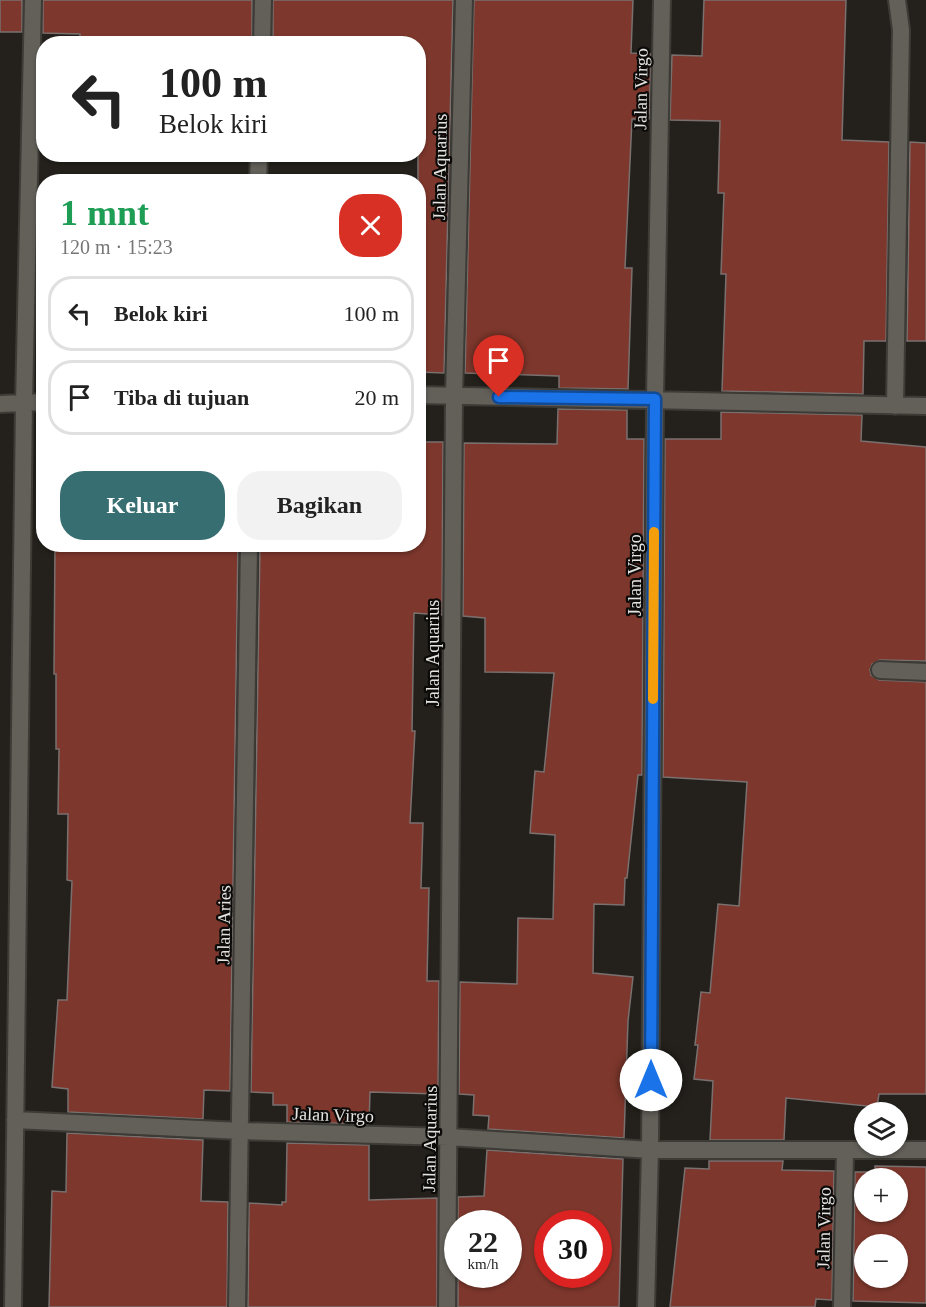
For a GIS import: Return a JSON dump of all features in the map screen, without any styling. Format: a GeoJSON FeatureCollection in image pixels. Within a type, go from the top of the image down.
{"type":"FeatureCollection","features":[{"type":"Feature","properties":{"kind":"street"},"geometry":{"type":"LineString","coordinates":[[13,1307],[24,404],[33,0]]}},
{"type":"Feature","properties":{"kind":"street"},"geometry":{"type":"LineString","coordinates":[[262,36],[263,0]]}},
{"type":"Feature","properties":{"kind":"street","name":"Jalan Aquarius"},"geometry":{"type":"LineString","coordinates":[[447,1307],[454,396],[464,0]]}},
{"type":"Feature","properties":{"kind":"street","name":"Jalan Virgo"},"geometry":{"type":"LineString","coordinates":[[646,1307],[650,1150],[655,399],[662,0]]}},
{"type":"Feature","properties":{"kind":"street"},"geometry":{"type":"LineString","coordinates":[[895,406],[901,30],[897,0]]}},
{"type":"Feature","properties":{"kind":"street"},"geometry":{"type":"LineString","coordinates":[[426,395],[926,406]]}},
{"type":"Feature","properties":{"kind":"street"},"geometry":{"type":"LineString","coordinates":[[0,404],[36,403]]}},
{"type":"Feature","properties":{"kind":"street","name":"Jalan Aries"},"geometry":{"type":"LineString","coordinates":[[237,1307],[249,552]]}},
{"type":"Feature","properties":{"kind":"street"},"geometry":{"type":"LineString","coordinates":[[880,670],[926,672]]}},
{"type":"Feature","properties":{"kind":"street","name":"Jalan Virgo"},"geometry":{"type":"LineString","coordinates":[[15,1120],[241,1131],[449,1137],[650,1150],[926,1150]]}},
{"type":"Feature","properties":{"kind":"street","name":"Jalan Virgo"},"geometry":{"type":"LineString","coordinates":[[842,1307],[845,1150]]}},
{"type":"Feature","properties":{"kind":"building"},"geometry":{"type":"Polygon","coordinates":[[[0,0],[22,0],[22,32],[0,32],[0,0]]]}},
{"type":"Feature","properties":{"kind":"building"},"geometry":{"type":"Polygon","coordinates":[[[43,0],[252,0],[252,36],[80,36],[80,34],[43,33],[43,0]]]}},
{"type":"Feature","properties":{"kind":"building"},"geometry":{"type":"Polygon","coordinates":[[[273,0],[453,0],[444,373],[426,372],[426,174],[418,174],[418,162],[426,162],[426,36],[273,36],[273,0]]]}},
{"type":"Feature","properties":{"kind":"building"},"geometry":{"type":"Polygon","coordinates":[[[474,0],[633,0],[631,53],[651,54],[649,119],[632,119],[625,268],[632,268],[628,389],[559,388],[559,376],[465,373],[474,0]]]}},
{"type":"Feature","properties":{"kind":"building"},"geometry":{"type":"Polygon","coordinates":[[[704,0],[846,0],[842,140],[889,142],[886,341],[864,341],[863,394],[722,391],[726,274],[721,274],[724,193],[718,193],[720,121],[670,120],[672,55],[702,56],[704,0]]]}},
{"type":"Feature","properties":{"kind":"building"},"geometry":{"type":"Polygon","coordinates":[[[910,142],[926,143],[926,341],[907,341],[910,142]]]}},
{"type":"Feature","properties":{"kind":"building"},"geometry":{"type":"Polygon","coordinates":[[[558,409],[627,410],[627,439],[644,439],[642,775],[638,775],[627,878],[625,878],[624,905],[594,904],[593,973],[633,977],[628,1021],[624,1138],[488,1129],[489,1116],[473,1115],[474,1095],[459,1094],[460,982],[517,984],[518,918],[553,919],[555,835],[530,833],[535,771],[544,772],[554,673],[485,672],[485,618],[463,616],[464,443],[557,444],[558,409]]]}},
{"type":"Feature","properties":{"kind":"building"},"geometry":{"type":"Polygon","coordinates":[[[721,412],[862,415],[861,441],[926,447],[926,661],[880,660],[872,664],[870,670],[871,675],[879,680],[926,682],[926,1094],[879,1094],[878,1102],[854,1102],[854,1105],[786,1098],[784,1140],[710,1140],[713,1081],[694,1079],[701,992],[710,993],[718,904],[739,906],[747,782],[663,777],[665,439],[721,439],[721,412]]]}},
{"type":"Feature","properties":{"kind":"building"},"geometry":{"type":"Polygon","coordinates":[[[426,442],[443,442],[442,615],[414,613],[412,731],[415,731],[410,823],[423,823],[421,888],[429,888],[427,981],[439,981],[438,1094],[370,1092],[369,1124],[287,1122],[287,1105],[273,1105],[273,1093],[251,1092],[260,552],[426,552],[426,442]]]}},
{"type":"Feature","properties":{"kind":"building"},"geometry":{"type":"Polygon","coordinates":[[[55,552],[238,552],[230,1091],[204,1090],[203,1119],[68,1112],[68,1089],[52,1087],[58,1000],[67,1000],[72,881],[67,880],[68,814],[58,814],[59,749],[56,749],[56,674],[54,674],[55,552]]]}},
{"type":"Feature","properties":{"kind":"building"},"geometry":{"type":"Polygon","coordinates":[[[67,1133],[203,1140],[201,1201],[228,1202],[227,1307],[49,1307],[52,1191],[66,1192],[67,1133]]]}},
{"type":"Feature","properties":{"kind":"building"},"geometry":{"type":"Polygon","coordinates":[[[287,1143],[369,1145],[369,1200],[437,1198],[437,1307],[248,1307],[249,1203],[282,1205],[282,1202],[286,1202],[287,1143]]]}},
{"type":"Feature","properties":{"kind":"building"},"geometry":{"type":"Polygon","coordinates":[[[487,1150],[623,1159],[619,1307],[458,1307],[458,1288],[522,1288],[522,1210],[458,1210],[458,1197],[484,1196],[487,1150]]]}},
{"type":"Feature","properties":{"kind":"building"},"geometry":{"type":"Polygon","coordinates":[[[709,1161],[783,1161],[782,1170],[834,1171],[832,1300],[816,1299],[815,1307],[670,1307],[685,1168],[709,1169],[709,1161]]]}},
{"type":"Feature","properties":{"kind":"building"},"geometry":{"type":"Polygon","coordinates":[[[875,1166],[926,1167],[926,1303],[853,1301],[854,1236],[854,1288],[908,1288],[908,1234],[854,1234],[854,1222],[908,1222],[908,1168],[875,1168],[875,1166]]]}},
{"type":"Feature","properties":{"kind":"slow traffic"},"geometry":{"type":"LineString","coordinates":[[653,699],[654,532]]}},
{"type":"Feature","properties":{"kind":"route"},"geometry":{"type":"LineString","coordinates":[[499,397],[655,399],[651,1080]]}}]}
